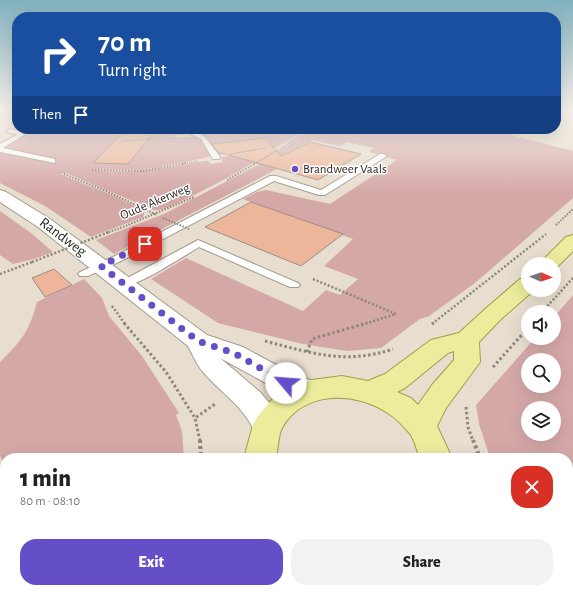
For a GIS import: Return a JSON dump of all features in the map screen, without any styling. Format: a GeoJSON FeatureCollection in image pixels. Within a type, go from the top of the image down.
{"type":"FeatureCollection","features":[{"type":"Feature","properties":{"kind":"main road","name":"Randweg"},"geometry":{"type":"LineString","coordinates":[[0,195],[39,219],[92,270],[124,284],[198,341],[234,353],[279,379],[310,391]]}},
{"type":"Feature","properties":{"kind":"main road"},"geometry":{"type":"LineString","coordinates":[[556,257],[573,241]]}},
{"type":"Feature","properties":{"kind":"main road"},"geometry":{"type":"LineString","coordinates":[[371,391],[395,381],[440,346],[467,340],[491,316],[521,290]]}},
{"type":"Feature","properties":{"kind":"main road"},"geometry":{"type":"LineString","coordinates":[[422,426],[426,414],[467,362],[467,340]]}},
{"type":"Feature","properties":{"kind":"main road","name":"Randweg"},"geometry":{"type":"LineString","coordinates":[[198,341],[212,366],[250,400],[260,412],[267,426]]}},
{"type":"Feature","properties":{"kind":"main road"},"geometry":{"type":"LineString","coordinates":[[260,453],[261,443],[267,426],[285,404],[310,391],[340,386],[361,388],[371,391],[399,404],[422,426],[433,446],[435,453]]}},
{"type":"Feature","properties":{"kind":"lane"},"geometry":{"type":"LineString","coordinates":[[0,149],[17,138]]}},
{"type":"Feature","properties":{"kind":"lane"},"geometry":{"type":"LineString","coordinates":[[203,138],[216,157]]}},
{"type":"Feature","properties":{"kind":"lane"},"geometry":{"type":"LineString","coordinates":[[0,149],[52,161]]}},
{"type":"Feature","properties":{"kind":"lane"},"geometry":{"type":"LineString","coordinates":[[92,270],[273,178],[322,193],[383,156]]}},
{"type":"Feature","properties":{"kind":"lane"},"geometry":{"type":"LineString","coordinates":[[124,284],[143,275],[198,243],[294,285]]}},
{"type":"Feature","properties":{"kind":"path"},"geometry":{"type":"LineString","coordinates":[[123,140],[169,138]]}},
{"type":"Feature","properties":{"kind":"path"},"geometry":{"type":"LineString","coordinates":[[224,181],[283,147],[296,138]]}},
{"type":"Feature","properties":{"kind":"path"},"geometry":{"type":"LineString","coordinates":[[92,170],[143,170],[265,148]]}},
{"type":"Feature","properties":{"kind":"path"},"geometry":{"type":"LineString","coordinates":[[59,173],[106,191],[157,215]]}},
{"type":"Feature","properties":{"kind":"path","name":"Oude Akerweg"},"geometry":{"type":"LineString","coordinates":[[0,274],[157,215],[196,196]]}},
{"type":"Feature","properties":{"kind":"path"},"geometry":{"type":"LineString","coordinates":[[554,227],[573,209]]}},
{"type":"Feature","properties":{"kind":"path"},"geometry":{"type":"LineString","coordinates":[[163,218],[189,229]]}},
{"type":"Feature","properties":{"kind":"path"},"geometry":{"type":"LineString","coordinates":[[429,326],[549,231]]}},
{"type":"Feature","properties":{"kind":"path","name":"Randweg"},"geometry":{"type":"LineString","coordinates":[[92,270],[107,293],[117,314],[166,372],[195,418],[200,437],[202,453]]}},
{"type":"Feature","properties":{"kind":"path"},"geometry":{"type":"LineString","coordinates":[[548,305],[573,278]]}},
{"type":"Feature","properties":{"kind":"path"},"geometry":{"type":"LineString","coordinates":[[476,290],[477,294]]}},
{"type":"Feature","properties":{"kind":"path"},"geometry":{"type":"LineString","coordinates":[[491,369],[521,336]]}},
{"type":"Feature","properties":{"kind":"path"},"geometry":{"type":"LineString","coordinates":[[307,352],[312,339],[316,338]]}},
{"type":"Feature","properties":{"kind":"path"},"geometry":{"type":"LineString","coordinates":[[278,346],[291,347],[307,352],[343,358],[366,357],[382,353]]}},
{"type":"Feature","properties":{"kind":"path"},"geometry":{"type":"LineString","coordinates":[[195,418],[216,403]]}},
{"type":"Feature","properties":{"kind":"path"},"geometry":{"type":"LineString","coordinates":[[466,404],[466,419],[478,453]]}},
{"type":"Feature","properties":{"kind":"shaded area"},"geometry":{"type":"Polygon","coordinates":[[[20,138],[156,138],[132,141],[175,138],[200,138],[212,155],[205,158],[142,170],[92,170],[120,172],[134,171],[162,168],[204,161],[208,161],[211,164],[223,162],[222,157],[266,148],[219,155],[206,138],[292,138],[232,175],[186,199],[158,210],[154,210],[66,173],[60,174],[110,194],[145,211],[143,217],[91,237],[45,206],[0,183],[0,152],[49,162],[53,160],[3,150],[4,147],[20,138]]]}},
{"type":"Feature","properties":{"kind":"shaded area"},"geometry":{"type":"Polygon","coordinates":[[[298,138],[522,138],[573,151],[573,198],[475,283],[429,316],[420,319],[381,348],[347,351],[303,344],[218,323],[151,279],[186,258],[303,311],[326,290],[340,295],[358,279],[324,266],[353,239],[243,199],[257,192],[266,190],[330,204],[397,160],[369,152],[374,148],[347,142],[339,146],[312,140],[263,164],[277,169],[114,254],[96,240],[164,214],[260,164],[298,138]]]}},
{"type":"Feature","properties":{"kind":"shaded area"},"geometry":{"type":"Polygon","coordinates":[[[0,211],[31,233],[53,252],[34,259],[13,264],[0,255],[0,211]]]}},
{"type":"Feature","properties":{"kind":"shaded area"},"geometry":{"type":"Polygon","coordinates":[[[84,279],[102,298],[109,316],[142,356],[179,413],[176,415],[182,431],[184,453],[0,453],[0,362],[24,335],[31,321],[37,302],[84,279]]]}},
{"type":"Feature","properties":{"kind":"shaded area"},"geometry":{"type":"Polygon","coordinates":[[[573,295],[573,453],[488,453],[479,424],[476,405],[521,354],[521,393],[561,393],[561,353],[522,353],[529,345],[561,345],[561,309],[573,295]]]}},
{"type":"Feature","properties":{"kind":"building"},"geometry":{"type":"Polygon","coordinates":[[[118,138],[150,138],[128,164],[93,163],[118,138]]]}},
{"type":"Feature","properties":{"kind":"building"},"geometry":{"type":"Polygon","coordinates":[[[265,138],[281,156],[310,142],[361,154],[318,180],[218,152],[212,144],[265,138]]]}},
{"type":"Feature","properties":{"kind":"building"},"geometry":{"type":"Polygon","coordinates":[[[251,202],[343,234],[301,266],[205,227],[251,202]]]}},
{"type":"Feature","properties":{"kind":"building"},"geometry":{"type":"Polygon","coordinates":[[[54,269],[72,285],[45,297],[32,278],[54,269]]]}},
{"type":"Feature","properties":{"kind":"place","name":"Brandweer Vaals"},"geometry":{"type":"Point","coordinates":[295,169]}},
{"type":"Feature","properties":{"kind":"route"},"geometry":{"type":"LineString","coordinates":[[145,244],[101,266],[198,341],[234,353],[286,383]]}}]}
